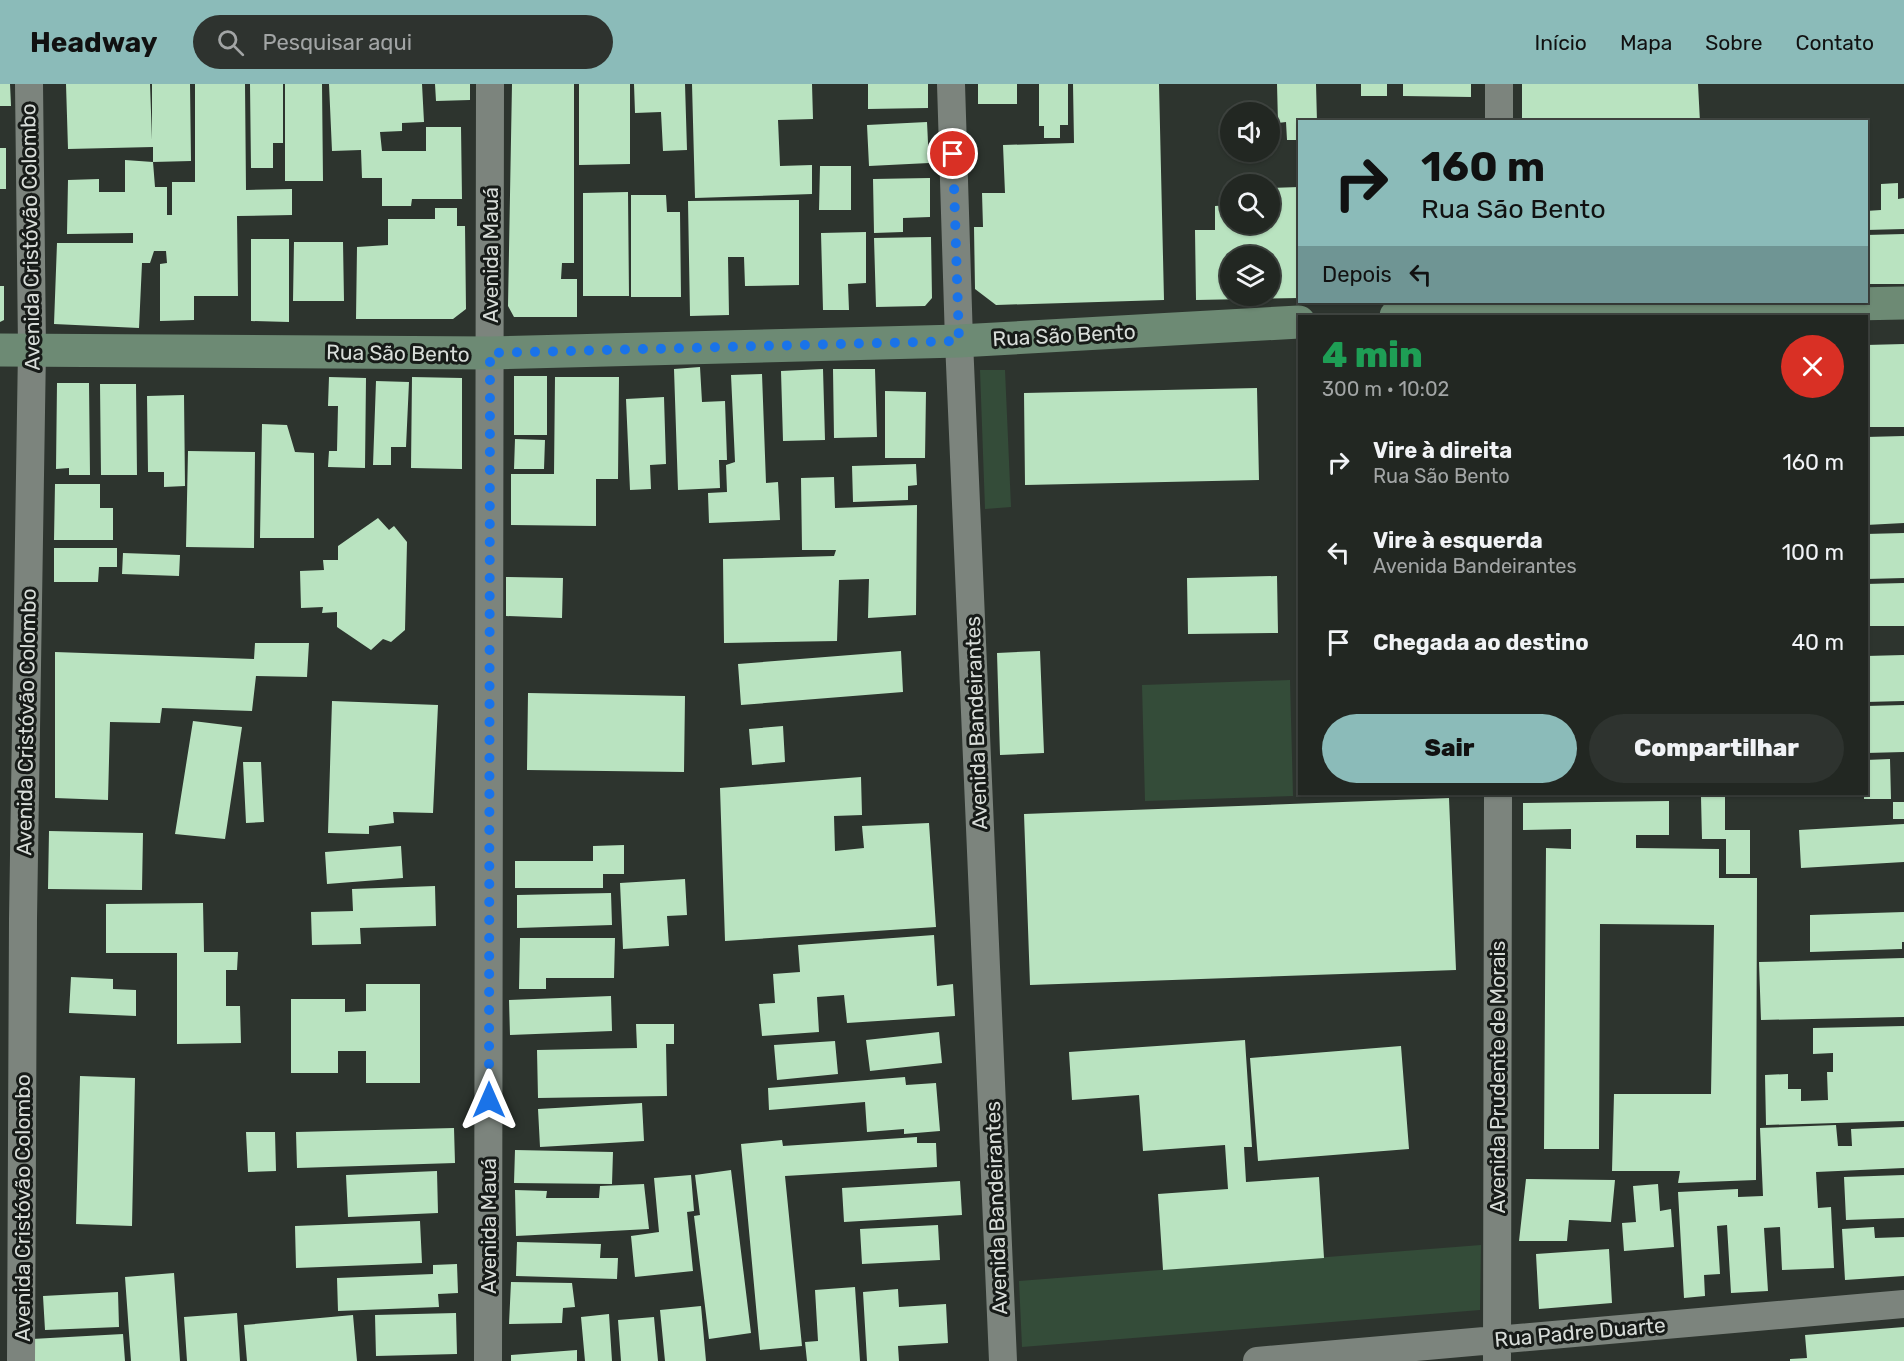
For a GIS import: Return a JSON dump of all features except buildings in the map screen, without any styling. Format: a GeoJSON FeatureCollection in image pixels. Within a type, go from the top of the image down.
{"type":"FeatureCollection","features":[{"type":"Feature","properties":{"kind":"street","name":"Avenida Cristóvão Colombo"},"geometry":{"type":"LineString","coordinates":[[21,1361],[23,919],[32,349],[29,84]]}},
{"type":"Feature","properties":{"kind":"street","name":"Avenida Mauá"},"geometry":{"type":"LineString","coordinates":[[488,1361],[490,84]]}},
{"type":"Feature","properties":{"kind":"street","name":"Avenida Bandeirantes"},"geometry":{"type":"LineString","coordinates":[[951,84],[959,341],[1003,1361]]}},
{"type":"Feature","properties":{"kind":"street"},"geometry":{"type":"LineString","coordinates":[[1499,84],[1499,120]]}},
{"type":"Feature","properties":{"kind":"street"},"geometry":{"type":"LineString","coordinates":[[1413,315],[1499,310],[1904,303]]}},
{"type":"Feature","properties":{"kind":"street","name":"Rua São Bento"},"geometry":{"type":"LineString","coordinates":[[0,350],[490,353],[959,341],[1298,322]]}},
{"type":"Feature","properties":{"kind":"street","name":"Avenida Prudente de Morais"},"geometry":{"type":"LineString","coordinates":[[1497,1350],[1498,795]]}},
{"type":"Feature","properties":{"kind":"street","name":"Rua Padre Duarte"},"geometry":{"type":"LineString","coordinates":[[1257,1361],[1497,1350],[1904,1304]]}},
{"type":"Feature","properties":{"kind":"green space"},"geometry":{"type":"Polygon","coordinates":[[[980,370],[1005,370],[1011,507],[985,509],[980,370]]]}},
{"type":"Feature","properties":{"kind":"green space"},"geometry":{"type":"Polygon","coordinates":[[[1290,680],[1293,796],[1145,801],[1142,685],[1290,680]]]}},
{"type":"Feature","properties":{"kind":"green space"},"geometry":{"type":"Polygon","coordinates":[[[1481,1245],[1480,1310],[1022,1347],[1019,1281],[1481,1245]]]}},
{"type":"Feature","properties":{"kind":"route"},"geometry":{"type":"LineString","coordinates":[[489,1100],[490,353],[959,341],[953,154]]}}]}
